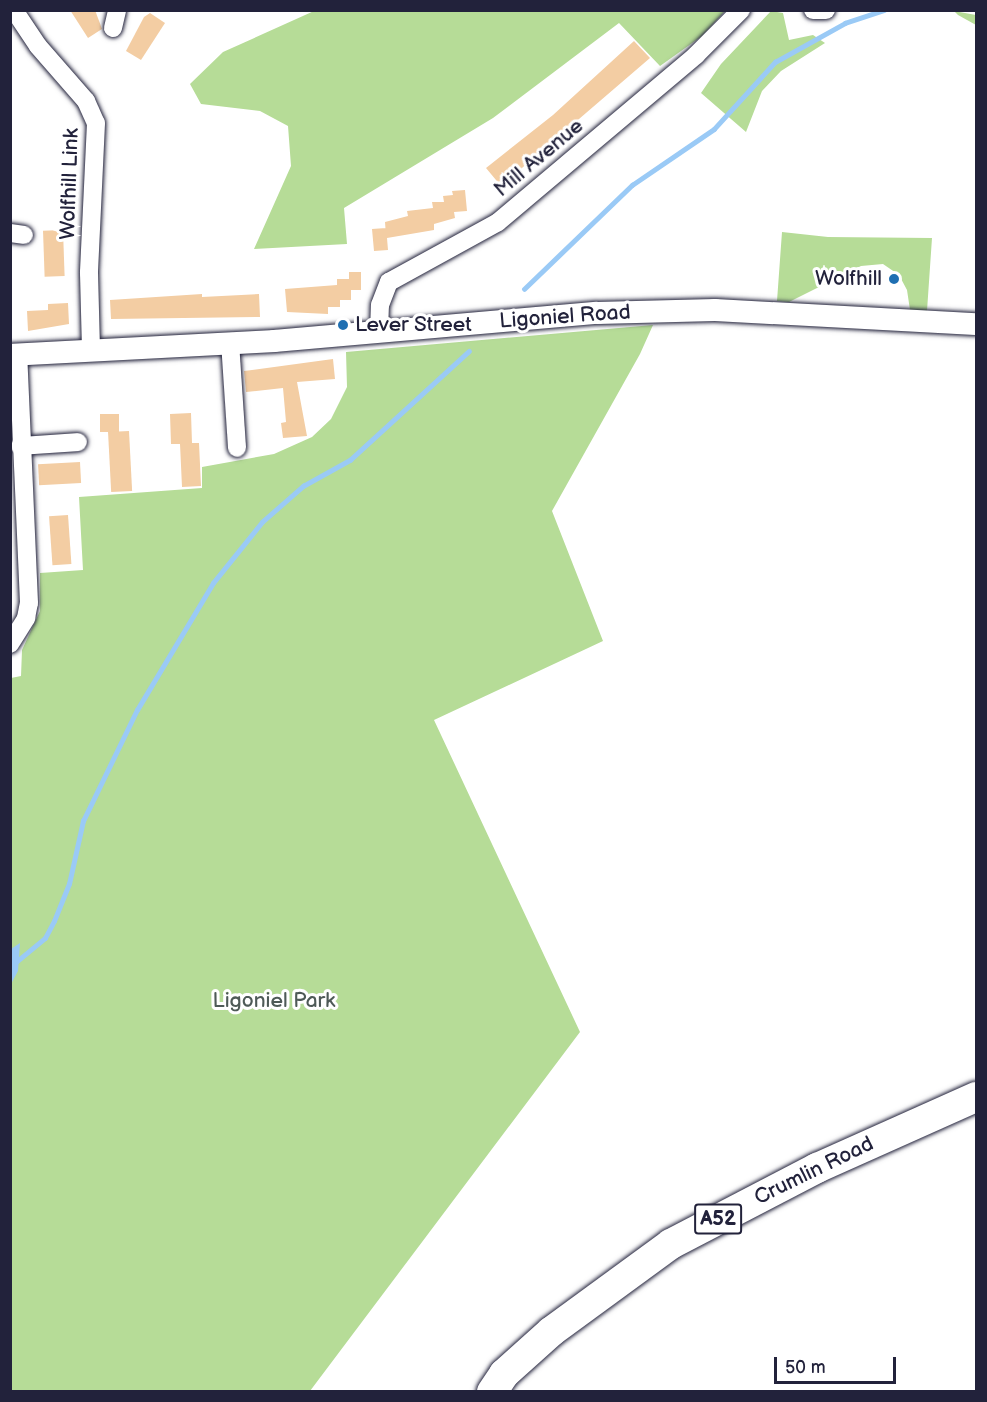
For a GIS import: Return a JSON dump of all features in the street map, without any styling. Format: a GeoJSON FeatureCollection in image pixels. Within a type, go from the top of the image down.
{"type":"FeatureCollection","features":[{"type":"Feature","properties":{"kind":"main road","name":"Crumlin Road"},"geometry":{"type":"LineString","coordinates":[[492,1392],[504,1374],[552,1330],[671,1245],[818,1168],[976,1097]]}},
{"type":"Feature","properties":{"kind":"street","name":"Wolfhill Link"},"geometry":{"type":"LineString","coordinates":[[14,10],[38,46],[86,101],[96,123],[89,273],[91,351]]}},
{"type":"Feature","properties":{"kind":"street","name":"Mill Avenue"},"geometry":{"type":"LineString","coordinates":[[379,332],[380,305],[389,282],[498,222],[703,49],[741,10]]}},
{"type":"Feature","properties":{"kind":"street"},"geometry":{"type":"LineString","coordinates":[[813,10],[826,10]]}},
{"type":"Feature","properties":{"kind":"street","name":"Ligoniel Road"},"geometry":{"type":"LineString","coordinates":[[14,355],[379,332],[597,313],[765,312],[976,324]]}},
{"type":"Feature","properties":{"kind":"street"},"geometry":{"type":"LineString","coordinates":[[230,342],[237,448]]}},
{"type":"Feature","properties":{"kind":"street"},"geometry":{"type":"LineString","coordinates":[[10,644],[23,625],[29,603],[17,436],[14,355]]}},
{"type":"Feature","properties":{"kind":"street"},"geometry":{"type":"LineString","coordinates":[[17,436],[78,442]]}},
{"type":"Feature","properties":{"kind":"green space"},"geometry":{"type":"Polygon","coordinates":[[[314,11],[725,11],[702,36],[660,66],[619,23],[493,118],[344,208],[347,244],[254,249],[291,166],[288,126],[260,111],[201,104],[190,84],[223,52],[314,11]]]}},
{"type":"Feature","properties":{"kind":"green space"},"geometry":{"type":"Polygon","coordinates":[[[771,11],[783,13],[789,40],[813,35],[825,43],[781,71],[762,91],[746,132],[701,93],[721,64],[771,11]]]}},
{"type":"Feature","properties":{"kind":"green space"},"geometry":{"type":"Polygon","coordinates":[[[954,11],[976,15],[976,25],[958,15],[954,11]]]}},
{"type":"Feature","properties":{"kind":"green space"},"geometry":{"type":"Polygon","coordinates":[[[782,232],[828,237],[932,238],[927,311],[910,310],[907,290],[899,275],[883,264],[861,266],[789,302],[777,301],[782,232]]]}},
{"type":"Feature","properties":{"kind":"green space","name":"Ligoniel Park"},"geometry":{"type":"Polygon","coordinates":[[[653,325],[640,354],[552,511],[603,641],[434,720],[580,1032],[310,1391],[11,1392],[11,678],[21,676],[22,650],[40,611],[40,573],[83,570],[79,497],[202,488],[202,467],[274,454],[312,437],[331,419],[347,387],[346,352],[653,325]]]}},
{"type":"Feature","properties":{"kind":"water"},"geometry":{"type":"Polygon","coordinates":[[[20,943],[18,971],[11,984],[11,949],[20,943]]]}},
{"type":"Feature","properties":{"kind":"building"},"geometry":{"type":"Polygon","coordinates":[[[70,10],[95,10],[102,29],[88,38],[70,10]]]}},
{"type":"Feature","properties":{"kind":"building"},"geometry":{"type":"Polygon","coordinates":[[[150,13],[165,23],[141,60],[126,51],[144,17],[150,13]]]}},
{"type":"Feature","properties":{"kind":"building"},"geometry":{"type":"Polygon","coordinates":[[[634,41],[650,58],[501,186],[486,168],[553,115],[634,41]]]}},
{"type":"Feature","properties":{"kind":"building"},"geometry":{"type":"Polygon","coordinates":[[[465,190],[467,211],[454,212],[455,218],[434,224],[434,230],[387,238],[388,250],[374,251],[372,229],[385,228],[385,222],[408,216],[407,211],[433,208],[432,202],[444,202],[443,196],[453,195],[452,191],[465,190]]]}},
{"type":"Feature","properties":{"kind":"building"},"geometry":{"type":"Polygon","coordinates":[[[63,230],[65,276],[45,277],[43,231],[63,230]]]}},
{"type":"Feature","properties":{"kind":"building"},"geometry":{"type":"Polygon","coordinates":[[[349,272],[361,272],[361,290],[351,290],[351,300],[340,300],[340,307],[328,307],[328,314],[287,312],[285,289],[337,285],[337,279],[349,279],[349,272]]]}},
{"type":"Feature","properties":{"kind":"building"},"geometry":{"type":"Polygon","coordinates":[[[202,294],[202,297],[259,294],[260,317],[111,319],[110,300],[202,294]]]}},
{"type":"Feature","properties":{"kind":"building"},"geometry":{"type":"Polygon","coordinates":[[[68,303],[69,324],[28,331],[27,311],[48,310],[48,304],[68,303]]]}},
{"type":"Feature","properties":{"kind":"building"},"geometry":{"type":"Polygon","coordinates":[[[333,359],[335,379],[297,382],[307,436],[283,438],[281,423],[286,422],[283,388],[246,392],[244,371],[333,359]]]}},
{"type":"Feature","properties":{"kind":"building"},"geometry":{"type":"Polygon","coordinates":[[[191,413],[192,443],[199,443],[201,486],[182,487],[180,444],[171,444],[170,414],[191,413]]]}},
{"type":"Feature","properties":{"kind":"building"},"geometry":{"type":"Polygon","coordinates":[[[100,414],[119,414],[119,432],[100,432],[100,414]]]}},
{"type":"Feature","properties":{"kind":"building"},"geometry":{"type":"Polygon","coordinates":[[[129,431],[132,491],[111,492],[108,432],[129,431]]]}},
{"type":"Feature","properties":{"kind":"building"},"geometry":{"type":"Polygon","coordinates":[[[80,462],[81,483],[39,485],[38,464],[80,462]]]}},
{"type":"Feature","properties":{"kind":"building"},"geometry":{"type":"Polygon","coordinates":[[[68,515],[71,564],[52,565],[49,516],[68,515]]]}},
{"type":"Feature","properties":{"kind":"waterway"},"geometry":{"type":"LineString","coordinates":[[524,289],[632,185],[714,129],[775,62],[845,23],[884,10]]}},
{"type":"Feature","properties":{"kind":"waterway"},"geometry":{"type":"LineString","coordinates":[[10,967],[45,938],[54,921],[69,884],[83,821],[137,710],[213,583],[262,522],[303,486],[350,460],[469,351]]}},
{"type":"Feature","properties":{"kind":"place","name":"Wolfhill"},"geometry":{"type":"Point","coordinates":[894,279]}},
{"type":"Feature","properties":{"kind":"place","name":"Lever Street"},"geometry":{"type":"Point","coordinates":[343,325]}}]}
